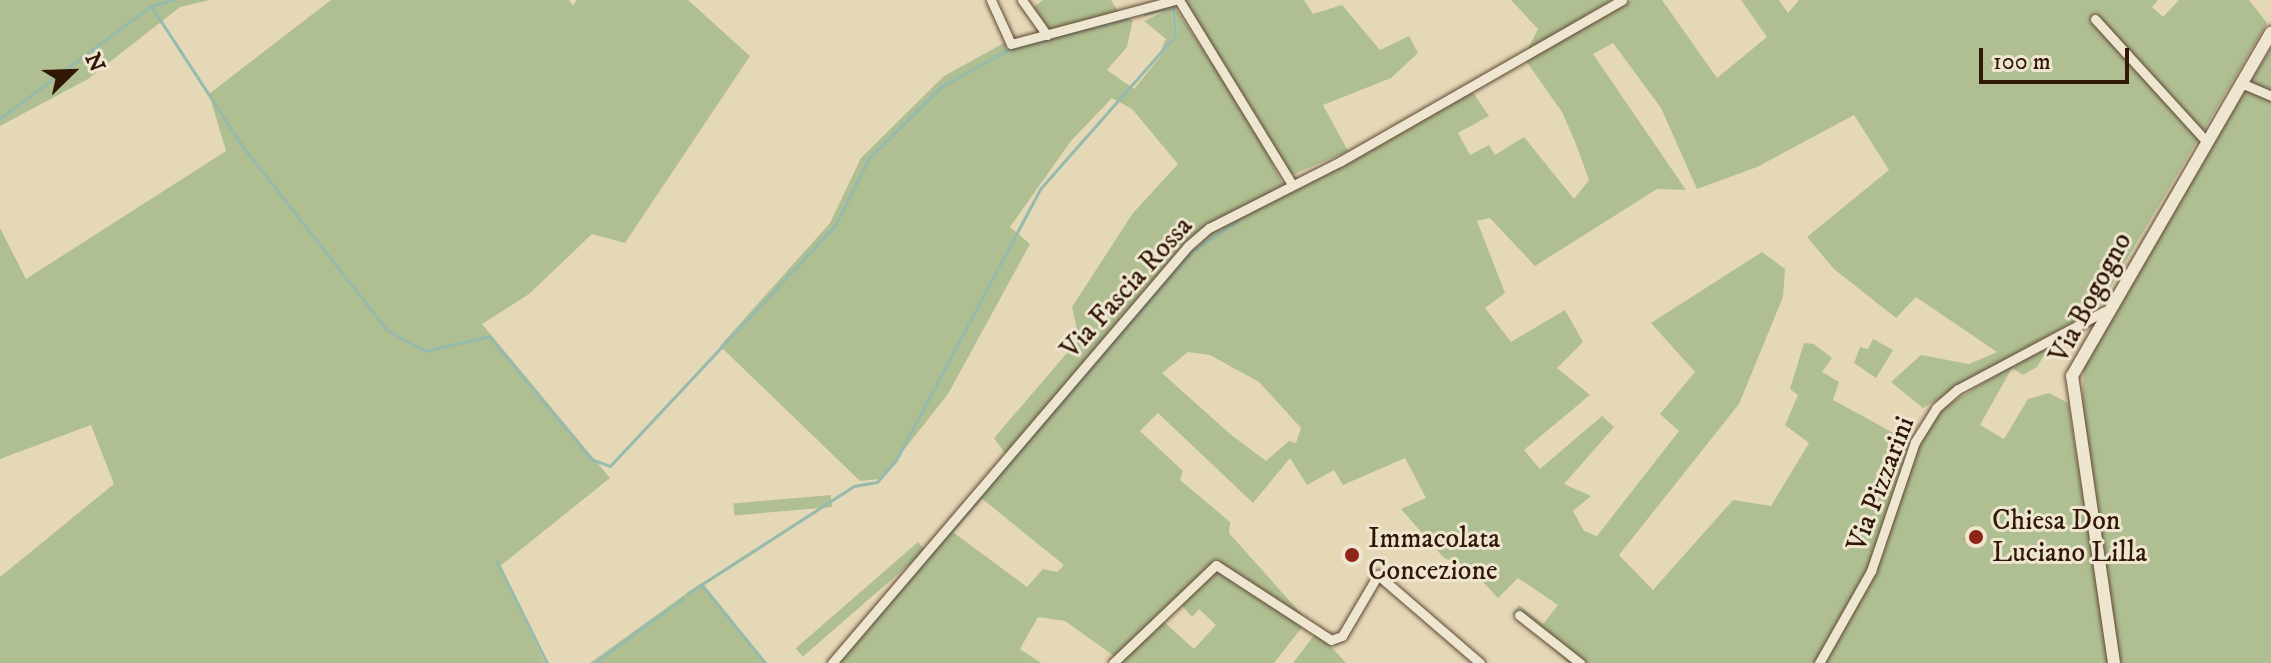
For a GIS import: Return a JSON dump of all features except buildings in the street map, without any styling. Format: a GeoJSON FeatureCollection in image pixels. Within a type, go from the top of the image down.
{"type":"FeatureCollection","features":[{"type":"Feature","properties":{"kind":"main road","name":"Via Bogogno"},"geometry":{"type":"LineString","coordinates":[[2114,663],[2072,376],[2105,311],[2271,33]]}},
{"type":"Feature","properties":{"kind":"street"},"geometry":{"type":"LineString","coordinates":[[991,0],[1011,44],[1177,0],[1291,183]]}},
{"type":"Feature","properties":{"kind":"street"},"geometry":{"type":"LineString","coordinates":[[1022,0],[1047,35]]}},
{"type":"Feature","properties":{"kind":"street","name":"Via Fascia Rossa"},"geometry":{"type":"LineString","coordinates":[[832,663],[1188,246],[1291,183],[1367,147],[1622,0]]}},
{"type":"Feature","properties":{"kind":"street"},"geometry":{"type":"LineString","coordinates":[[2095,19],[2207,142]]}},
{"type":"Feature","properties":{"kind":"street"},"geometry":{"type":"LineString","coordinates":[[2241,83],[2271,96]]}},
{"type":"Feature","properties":{"kind":"street","name":"Via Pizzarini"},"geometry":{"type":"LineString","coordinates":[[1819,663],[1871,571],[1915,442],[1936,408],[1958,389],[2105,311]]}},
{"type":"Feature","properties":{"kind":"street"},"geometry":{"type":"LineString","coordinates":[[1113,663],[1216,565],[1299,622],[1336,640],[1378,575],[1480,663]]}},
{"type":"Feature","properties":{"kind":"street"},"geometry":{"type":"LineString","coordinates":[[1519,615],[1580,663]]}},
{"type":"Feature","properties":{"kind":"green space"},"geometry":{"type":"Polygon","coordinates":[[[0,0],[210,0],[180,7],[88,79],[0,126],[0,0]]]}},
{"type":"Feature","properties":{"kind":"green space"},"geometry":{"type":"Polygon","coordinates":[[[331,0],[569,0],[573,6],[577,0],[688,0],[750,56],[625,243],[592,234],[529,294],[482,324],[610,478],[499,567],[545,663],[0,663],[0,577],[114,484],[91,425],[0,459],[0,228],[26,279],[226,151],[209,94],[331,0]]]}},
{"type":"Feature","properties":{"kind":"green space"},"geometry":{"type":"Polygon","coordinates":[[[1043,0],[1111,0],[1119,13],[1050,31],[1031,9],[1043,0]]]}},
{"type":"Feature","properties":{"kind":"green space"},"geometry":{"type":"Polygon","coordinates":[[[1182,0],[1304,0],[1313,14],[1342,5],[1380,50],[1409,36],[1418,53],[1391,78],[1323,105],[1348,151],[1290,176],[1182,0]]]}},
{"type":"Feature","properties":{"kind":"green space"},"geometry":{"type":"Polygon","coordinates":[[[1511,0],[1611,0],[1526,53],[1538,29],[1511,0]]]}},
{"type":"Feature","properties":{"kind":"green space"},"geometry":{"type":"Polygon","coordinates":[[[1631,0],[1662,0],[1717,78],[1767,37],[1741,0],[1779,0],[1788,13],[1799,0],[2158,0],[2152,7],[2163,17],[2179,0],[2249,0],[2267,23],[2098,308],[1923,408],[1891,382],[1921,355],[1969,364],[1997,352],[1916,297],[1896,318],[1834,269],[1807,237],[1889,170],[1854,115],[1757,167],[1697,189],[1661,108],[1613,43],[1593,54],[1686,190],[1657,189],[1535,266],[1490,218],[1477,221],[1505,293],[1485,308],[1511,342],[1565,310],[1583,342],[1557,368],[1590,395],[1524,450],[1540,469],[1602,416],[1614,427],[1564,484],[1591,496],[1573,511],[1584,531],[1597,536],[1679,431],[1660,414],[1695,372],[1651,323],[1762,252],[1785,269],[1783,297],[1739,404],[1619,555],[1653,590],[1733,500],[1771,506],[1809,443],[1785,425],[1798,395],[1790,389],[1804,343],[1814,344],[1832,358],[1822,372],[1839,382],[1833,400],[1912,443],[1873,561],[1816,663],[1569,663],[1513,614],[1519,605],[1543,624],[1558,605],[1518,578],[1498,598],[1468,566],[1444,558],[1401,509],[1426,498],[1405,458],[1343,485],[1334,470],[1307,485],[1290,458],[1253,503],[1158,413],[1140,431],[1183,471],[1180,480],[1230,522],[1229,533],[1313,627],[1214,561],[1117,658],[1065,621],[1038,617],[1020,649],[1041,663],[834,663],[950,530],[1027,587],[1043,569],[1057,572],[1064,565],[980,497],[1212,231],[1472,91],[1489,116],[1458,133],[1470,155],[1489,145],[1495,155],[1524,137],[1574,199],[1589,180],[1562,112],[1526,61],[1631,0]],[[1188,352],[1162,373],[1230,434],[1266,461],[1289,441],[1296,443],[1301,428],[1259,382],[1210,355],[1188,352]]]}},
{"type":"Feature","properties":{"kind":"green space"},"geometry":{"type":"Polygon","coordinates":[[[1172,8],[1174,36],[1160,52],[1166,39],[1144,21],[1172,8]]]}},
{"type":"Feature","properties":{"kind":"green space"},"geometry":{"type":"Polygon","coordinates":[[[1175,8],[1251,121],[1283,185],[1209,225],[1006,455],[994,438],[1079,339],[1072,307],[1133,213],[1178,164],[1132,109],[1112,98],[1071,141],[1010,227],[1030,244],[948,394],[881,479],[860,481],[720,346],[830,223],[861,158],[944,76],[1004,43],[1007,49],[1133,19],[1127,47],[1107,70],[1134,89],[1177,36],[1175,8]]]}},
{"type":"Feature","properties":{"kind":"green space"},"geometry":{"type":"Polygon","coordinates":[[[2271,48],[2271,663],[2118,663],[2082,414],[2084,357],[2271,48]]]}},
{"type":"Feature","properties":{"kind":"green space"},"geometry":{"type":"Polygon","coordinates":[[[1873,339],[1893,350],[1876,378],[1854,363],[1860,347],[1868,349],[1873,339]]]}},
{"type":"Feature","properties":{"kind":"green space"},"geometry":{"type":"Polygon","coordinates":[[[2053,341],[2037,367],[2023,375],[2012,368],[1980,425],[2004,439],[2028,399],[2049,393],[2068,403],[2110,663],[1821,663],[1873,571],[1919,441],[1939,410],[2053,341]]]}},
{"type":"Feature","properties":{"kind":"green space"},"geometry":{"type":"Polygon","coordinates":[[[831,495],[832,507],[734,515],[733,504],[831,495]]]}},
{"type":"Feature","properties":{"kind":"green space"},"geometry":{"type":"Polygon","coordinates":[[[918,542],[925,550],[803,657],[796,648],[918,542]]]}},
{"type":"Feature","properties":{"kind":"green space"},"geometry":{"type":"Polygon","coordinates":[[[1223,570],[1303,626],[1274,663],[1116,663],[1162,620],[1194,649],[1216,625],[1199,609],[1192,617],[1179,602],[1212,571],[1223,570]]]}},
{"type":"Feature","properties":{"kind":"green space"},"geometry":{"type":"Polygon","coordinates":[[[702,583],[767,663],[590,663],[687,593],[702,583]]]}},
{"type":"Feature","properties":{"kind":"green space"},"geometry":{"type":"Polygon","coordinates":[[[1315,634],[1327,642],[1346,663],[1293,663],[1315,634]]]}},
{"type":"Feature","properties":{"kind":"waterway"},"geometry":{"type":"LineString","coordinates":[[0,118],[151,6],[173,0]]}},
{"type":"Feature","properties":{"kind":"waterway"},"geometry":{"type":"LineString","coordinates":[[151,6],[243,147],[387,330],[425,351],[489,336],[591,459],[610,466],[834,227],[869,158],[942,86],[1010,49],[1127,19]]}},
{"type":"Feature","properties":{"kind":"waterway"},"geometry":{"type":"LineString","coordinates":[[688,593],[854,486],[877,482],[896,460],[1040,189],[1175,36],[1173,7],[1145,14]]}},
{"type":"Feature","properties":{"kind":"waterway"},"geometry":{"type":"LineString","coordinates":[[874,621],[1191,252],[1239,220]]}},
{"type":"Feature","properties":{"kind":"waterway"},"geometry":{"type":"LineString","coordinates":[[497,562],[547,663]]}},
{"type":"Feature","properties":{"kind":"waterway"},"geometry":{"type":"LineString","coordinates":[[702,585],[765,663]]}},
{"type":"Feature","properties":{"kind":"waterway"},"geometry":{"type":"LineString","coordinates":[[594,663],[683,598]]}},
{"type":"Feature","properties":{"kind":"place","name":"Chiesa Don Luciano Lilla"},"geometry":{"type":"Point","coordinates":[1976,537]}},
{"type":"Feature","properties":{"kind":"place","name":"Immacolata Concezione"},"geometry":{"type":"Point","coordinates":[1352,555]}}]}
